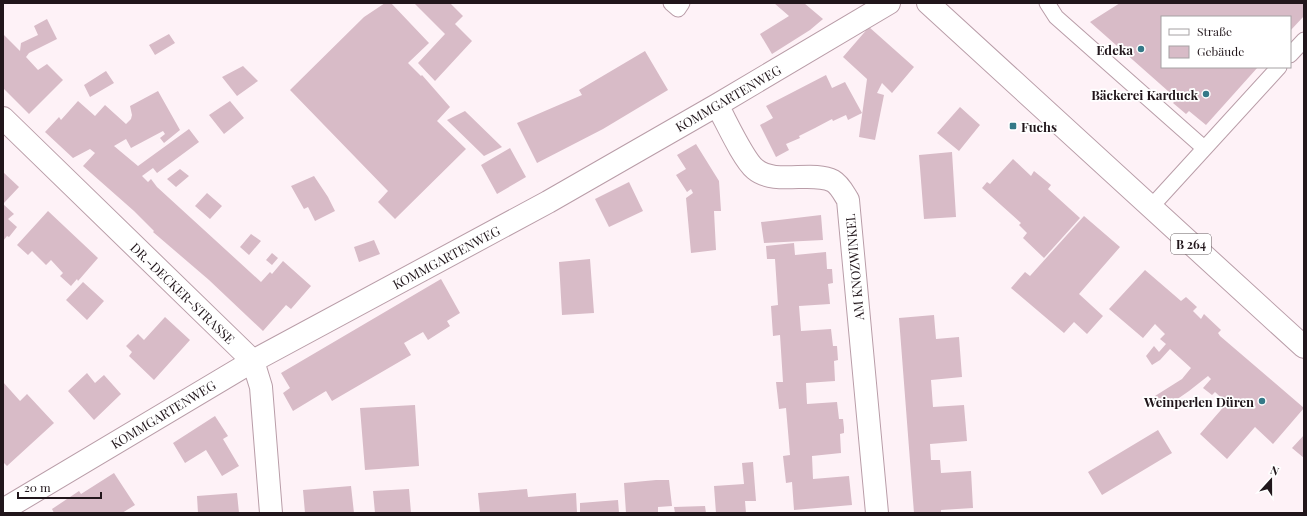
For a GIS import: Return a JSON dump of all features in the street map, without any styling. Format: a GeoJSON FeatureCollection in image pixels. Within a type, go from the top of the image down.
{"type":"FeatureCollection","features":[{"type":"Feature","properties":{"kind":"street","name":"KOMMGARTENWEG"},"geometry":{"type":"LineString","coordinates":[[3,510],[253,361],[548,202],[717,105],[889,3]]}},
{"type":"Feature","properties":{"kind":"street","name":"B 264"},"geometry":{"type":"LineString","coordinates":[[928,3],[1304,347]]}},
{"type":"Feature","properties":{"kind":"street","name":"AM KNOZWINKEL"},"geometry":{"type":"LineString","coordinates":[[717,105],[748,160],[755,169],[767,175],[820,178],[833,181],[842,190],[848,200],[877,513]]}},
{"type":"Feature","properties":{"kind":"street","name":"DR.-DECKER-STRASSE"},"geometry":{"type":"LineString","coordinates":[[3,118],[253,361],[261,387],[271,513]]}},
{"type":"Feature","properties":{"kind":"lane"},"geometry":{"type":"LineString","coordinates":[[671,3],[678,9],[682,3]]}},
{"type":"Feature","properties":{"kind":"lane"},"geometry":{"type":"LineString","coordinates":[[1047,3],[1056,18],[1204,148]]}},
{"type":"Feature","properties":{"kind":"lane"},"geometry":{"type":"LineString","coordinates":[[1291,54],[1304,40]]}},
{"type":"Feature","properties":{"kind":"lane"},"geometry":{"type":"LineString","coordinates":[[1151,207],[1278,68]]}},
{"type":"Feature","properties":{"kind":"building"},"geometry":{"type":"Polygon","coordinates":[[[385,3],[391,3],[429,43],[408,63],[421,76],[422,75],[450,107],[437,121],[466,149],[395,219],[378,202],[388,191],[290,90],[364,17],[385,3]]]}},
{"type":"Feature","properties":{"kind":"building"},"geometry":{"type":"Polygon","coordinates":[[[414,3],[450,3],[463,16],[455,24],[472,41],[435,81],[418,63],[445,34],[414,3]]]}},
{"type":"Feature","properties":{"kind":"building"},"geometry":{"type":"Polygon","coordinates":[[[774,3],[804,3],[823,19],[810,30],[772,54],[760,34],[789,16],[774,3]]]}},
{"type":"Feature","properties":{"kind":"building","name":"Edeka"},"geometry":{"type":"Polygon","coordinates":[[[1120,3],[1304,3],[1304,16],[1291,30],[1291,16],[1161,16],[1161,68],[1257,68],[1206,125],[1189,111],[1186,114],[1173,103],[1177,99],[1090,22],[1120,3]]]}},
{"type":"Feature","properties":{"kind":"building"},"geometry":{"type":"Polygon","coordinates":[[[47,19],[57,39],[29,53],[26,57],[38,70],[47,64],[63,80],[29,114],[3,88],[3,34],[20,51],[21,43],[38,35],[34,26],[47,19]]]}},
{"type":"Feature","properties":{"kind":"building"},"geometry":{"type":"Polygon","coordinates":[[[869,27],[914,67],[892,93],[882,83],[877,93],[884,95],[875,140],[859,137],[867,79],[843,57],[869,27]]]}},
{"type":"Feature","properties":{"kind":"building"},"geometry":{"type":"Polygon","coordinates":[[[169,34],[175,43],[155,55],[149,45],[169,34]]]}},
{"type":"Feature","properties":{"kind":"building"},"geometry":{"type":"Polygon","coordinates":[[[645,51],[668,90],[603,129],[537,163],[517,123],[582,95],[579,90],[645,51]]]}},
{"type":"Feature","properties":{"kind":"building"},"geometry":{"type":"Polygon","coordinates":[[[243,66],[258,81],[237,96],[222,77],[243,66]]]}},
{"type":"Feature","properties":{"kind":"building"},"geometry":{"type":"Polygon","coordinates":[[[106,71],[114,83],[90,97],[84,85],[106,71]]]}},
{"type":"Feature","properties":{"kind":"building"},"geometry":{"type":"Polygon","coordinates":[[[826,75],[832,88],[845,82],[862,113],[848,120],[846,115],[833,121],[832,119],[799,136],[800,138],[786,144],[789,150],[776,157],[760,125],[773,118],[766,106],[826,75]]]}},
{"type":"Feature","properties":{"kind":"building"},"geometry":{"type":"Polygon","coordinates":[[[158,91],[180,130],[164,143],[160,138],[165,134],[163,131],[131,148],[126,139],[114,146],[138,166],[189,129],[199,142],[157,173],[153,168],[142,176],[148,182],[151,179],[157,187],[261,282],[270,272],[272,274],[283,261],[311,286],[291,309],[286,305],[263,331],[209,280],[153,232],[154,231],[134,211],[83,166],[95,153],[90,149],[73,158],[45,132],[59,117],[61,120],[78,101],[95,116],[105,105],[126,124],[131,119],[132,115],[130,106],[158,91]]]}},
{"type":"Feature","properties":{"kind":"building"},"geometry":{"type":"Polygon","coordinates":[[[230,101],[244,118],[224,134],[209,115],[230,101]]]}},
{"type":"Feature","properties":{"kind":"building"},"geometry":{"type":"Polygon","coordinates":[[[960,107],[980,125],[959,151],[937,133],[960,107]]]}},
{"type":"Feature","properties":{"kind":"building"},"geometry":{"type":"Polygon","coordinates":[[[465,111],[502,147],[484,156],[447,120],[465,111]]]}},
{"type":"Feature","properties":{"kind":"building"},"geometry":{"type":"Polygon","coordinates":[[[696,144],[719,181],[721,211],[714,211],[716,250],[691,253],[686,198],[693,193],[691,189],[687,192],[676,175],[686,169],[677,155],[696,144]]]}},
{"type":"Feature","properties":{"kind":"building"},"geometry":{"type":"Polygon","coordinates":[[[510,148],[526,177],[497,194],[481,165],[510,148]]]}},
{"type":"Feature","properties":{"kind":"building"},"geometry":{"type":"Polygon","coordinates":[[[952,152],[956,217],[924,219],[919,155],[952,152]]]}},
{"type":"Feature","properties":{"kind":"building"},"geometry":{"type":"Polygon","coordinates":[[[1013,159],[1031,176],[1034,171],[1051,185],[1048,189],[1080,218],[1044,258],[1023,238],[1027,233],[1019,225],[1021,223],[982,188],[987,182],[990,184],[1013,159]]]}},
{"type":"Feature","properties":{"kind":"building"},"geometry":{"type":"Polygon","coordinates":[[[180,169],[189,176],[176,187],[167,179],[180,169]]]}},
{"type":"Feature","properties":{"kind":"building"},"geometry":{"type":"Polygon","coordinates":[[[3,172],[19,187],[3,204],[3,172]]]}},
{"type":"Feature","properties":{"kind":"building"},"geometry":{"type":"Polygon","coordinates":[[[314,176],[328,197],[335,211],[315,221],[308,207],[304,209],[291,186],[314,176]]]}},
{"type":"Feature","properties":{"kind":"building"},"geometry":{"type":"Polygon","coordinates":[[[629,182],[643,211],[609,227],[595,199],[629,182]]]}},
{"type":"Feature","properties":{"kind":"building"},"geometry":{"type":"Polygon","coordinates":[[[207,193],[222,206],[210,219],[195,206],[207,193]]]}},
{"type":"Feature","properties":{"kind":"building"},"geometry":{"type":"Polygon","coordinates":[[[3,204],[14,214],[8,219],[17,227],[9,237],[7,236],[3,241],[3,204]]]}},
{"type":"Feature","properties":{"kind":"building"},"geometry":{"type":"Polygon","coordinates":[[[48,211],[98,258],[78,281],[77,279],[71,286],[60,276],[63,273],[51,260],[46,265],[32,251],[28,255],[17,245],[48,211]]]}},
{"type":"Feature","properties":{"kind":"building"},"geometry":{"type":"Polygon","coordinates":[[[821,215],[823,240],[764,243],[761,222],[821,215]]]}},
{"type":"Feature","properties":{"kind":"building"},"geometry":{"type":"Polygon","coordinates":[[[1084,216],[1120,247],[1079,294],[1103,316],[1087,334],[1074,322],[1064,333],[1011,288],[1025,272],[1030,276],[1084,216]]]}},
{"type":"Feature","properties":{"kind":"building"},"geometry":{"type":"Polygon","coordinates":[[[251,234],[261,241],[249,255],[240,247],[251,234]]]}},
{"type":"Feature","properties":{"kind":"building"},"geometry":{"type":"Polygon","coordinates":[[[374,240],[380,254],[359,262],[354,247],[374,240]]]}},
{"type":"Feature","properties":{"kind":"building"},"geometry":{"type":"Polygon","coordinates":[[[794,243],[795,255],[826,252],[827,269],[832,269],[833,283],[828,284],[830,304],[799,306],[801,331],[831,329],[833,346],[837,346],[838,360],[834,361],[835,381],[806,383],[807,404],[837,402],[839,419],[843,419],[844,428],[844,433],[840,434],[841,453],[812,456],[813,479],[849,476],[852,505],[794,510],[792,482],[786,483],[783,456],[790,455],[786,408],[779,409],[776,382],[783,382],[780,335],[773,336],[771,306],[778,305],[775,259],[767,259],[766,246],[794,243]]]}},
{"type":"Feature","properties":{"kind":"building"},"geometry":{"type":"Polygon","coordinates":[[[272,253],[278,258],[272,265],[266,260],[272,253]]]}},
{"type":"Feature","properties":{"kind":"building"},"geometry":{"type":"Polygon","coordinates":[[[590,259],[594,313],[562,315],[559,262],[590,259]]]}},
{"type":"Feature","properties":{"kind":"building"},"geometry":{"type":"Polygon","coordinates":[[[1145,270],[1181,301],[1186,297],[1197,307],[1193,311],[1201,319],[1204,314],[1221,330],[1218,333],[1220,336],[1304,408],[1273,444],[1255,427],[1227,459],[1200,434],[1227,403],[1215,392],[1212,395],[1203,388],[1211,379],[1208,376],[1163,409],[1155,396],[1182,379],[1191,368],[1170,349],[1160,360],[1152,365],[1146,356],[1154,346],[1159,352],[1166,344],[1160,339],[1165,334],[1155,324],[1143,338],[1109,309],[1145,270]]]}},
{"type":"Feature","properties":{"kind":"building"},"geometry":{"type":"Polygon","coordinates":[[[441,279],[460,313],[447,321],[450,326],[428,340],[423,332],[404,343],[411,355],[332,401],[326,391],[293,411],[283,393],[290,388],[281,373],[441,279]]]}},
{"type":"Feature","properties":{"kind":"building"},"geometry":{"type":"Polygon","coordinates":[[[83,282],[104,301],[87,320],[66,300],[83,282]]]}},
{"type":"Feature","properties":{"kind":"building"},"geometry":{"type":"Polygon","coordinates":[[[934,315],[936,339],[959,337],[962,377],[931,380],[933,407],[964,405],[967,441],[930,444],[931,460],[940,460],[941,473],[971,471],[973,508],[941,510],[941,513],[914,513],[899,318],[934,315]]]}},
{"type":"Feature","properties":{"kind":"building"},"geometry":{"type":"Polygon","coordinates":[[[165,317],[190,340],[154,380],[129,356],[132,352],[126,346],[138,334],[144,340],[165,317]]]}},
{"type":"Feature","properties":{"kind":"building"},"geometry":{"type":"Polygon","coordinates":[[[87,373],[95,383],[104,375],[121,394],[94,420],[68,391],[87,373]]]}},
{"type":"Feature","properties":{"kind":"building"},"geometry":{"type":"Polygon","coordinates":[[[3,382],[20,401],[27,394],[54,423],[7,466],[3,462],[3,382]]]}},
{"type":"Feature","properties":{"kind":"building"},"geometry":{"type":"Polygon","coordinates":[[[415,405],[419,466],[365,470],[360,408],[415,405]]]}},
{"type":"Feature","properties":{"kind":"building"},"geometry":{"type":"Polygon","coordinates":[[[215,416],[228,436],[223,439],[239,466],[222,476],[206,450],[185,463],[173,443],[215,416]]]}},
{"type":"Feature","properties":{"kind":"building"},"geometry":{"type":"Polygon","coordinates":[[[1158,430],[1172,453],[1102,495],[1088,472],[1158,430]]]}},
{"type":"Feature","properties":{"kind":"building"},"geometry":{"type":"Polygon","coordinates":[[[1304,435],[1304,458],[1292,448],[1304,435]]]}},
{"type":"Feature","properties":{"kind":"building"},"geometry":{"type":"Polygon","coordinates":[[[753,462],[756,501],[745,501],[746,513],[716,513],[714,486],[744,484],[742,463],[753,462]]]}},
{"type":"Feature","properties":{"kind":"building"},"geometry":{"type":"Polygon","coordinates":[[[114,473],[135,505],[122,513],[54,513],[52,509],[79,491],[81,494],[114,473]]]}},
{"type":"Feature","properties":{"kind":"building"},"geometry":{"type":"Polygon","coordinates":[[[669,480],[672,506],[658,507],[658,513],[626,513],[624,483],[669,480]]]}},
{"type":"Feature","properties":{"kind":"building"},"geometry":{"type":"Polygon","coordinates":[[[351,486],[354,513],[305,513],[303,490],[351,486]]]}},
{"type":"Feature","properties":{"kind":"building"},"geometry":{"type":"Polygon","coordinates":[[[409,489],[411,513],[375,513],[373,491],[409,489]]]}},
{"type":"Feature","properties":{"kind":"building"},"geometry":{"type":"Polygon","coordinates":[[[527,489],[528,497],[576,493],[577,513],[480,513],[478,493],[527,489]]]}},
{"type":"Feature","properties":{"kind":"building"},"geometry":{"type":"Polygon","coordinates":[[[237,493],[239,513],[198,513],[197,496],[237,493]]]}},
{"type":"Feature","properties":{"kind":"building"},"geometry":{"type":"Polygon","coordinates":[[[618,500],[619,513],[580,513],[580,503],[618,500]]]}},
{"type":"Feature","properties":{"kind":"building"},"geometry":{"type":"Polygon","coordinates":[[[705,506],[706,513],[675,513],[674,507],[705,506]]]}},
{"type":"Feature","properties":{"kind":"place","name":"Edeka"},"geometry":{"type":"Point","coordinates":[1141,49]}},
{"type":"Feature","properties":{"kind":"place","name":"Bäckerei Karduck"},"geometry":{"type":"Point","coordinates":[1206,94]}},
{"type":"Feature","properties":{"kind":"place","name":"Fuchs"},"geometry":{"type":"Point","coordinates":[1013,126]}},
{"type":"Feature","properties":{"kind":"place","name":"Weinperlen Düren"},"geometry":{"type":"Point","coordinates":[1262,401]}}]}
